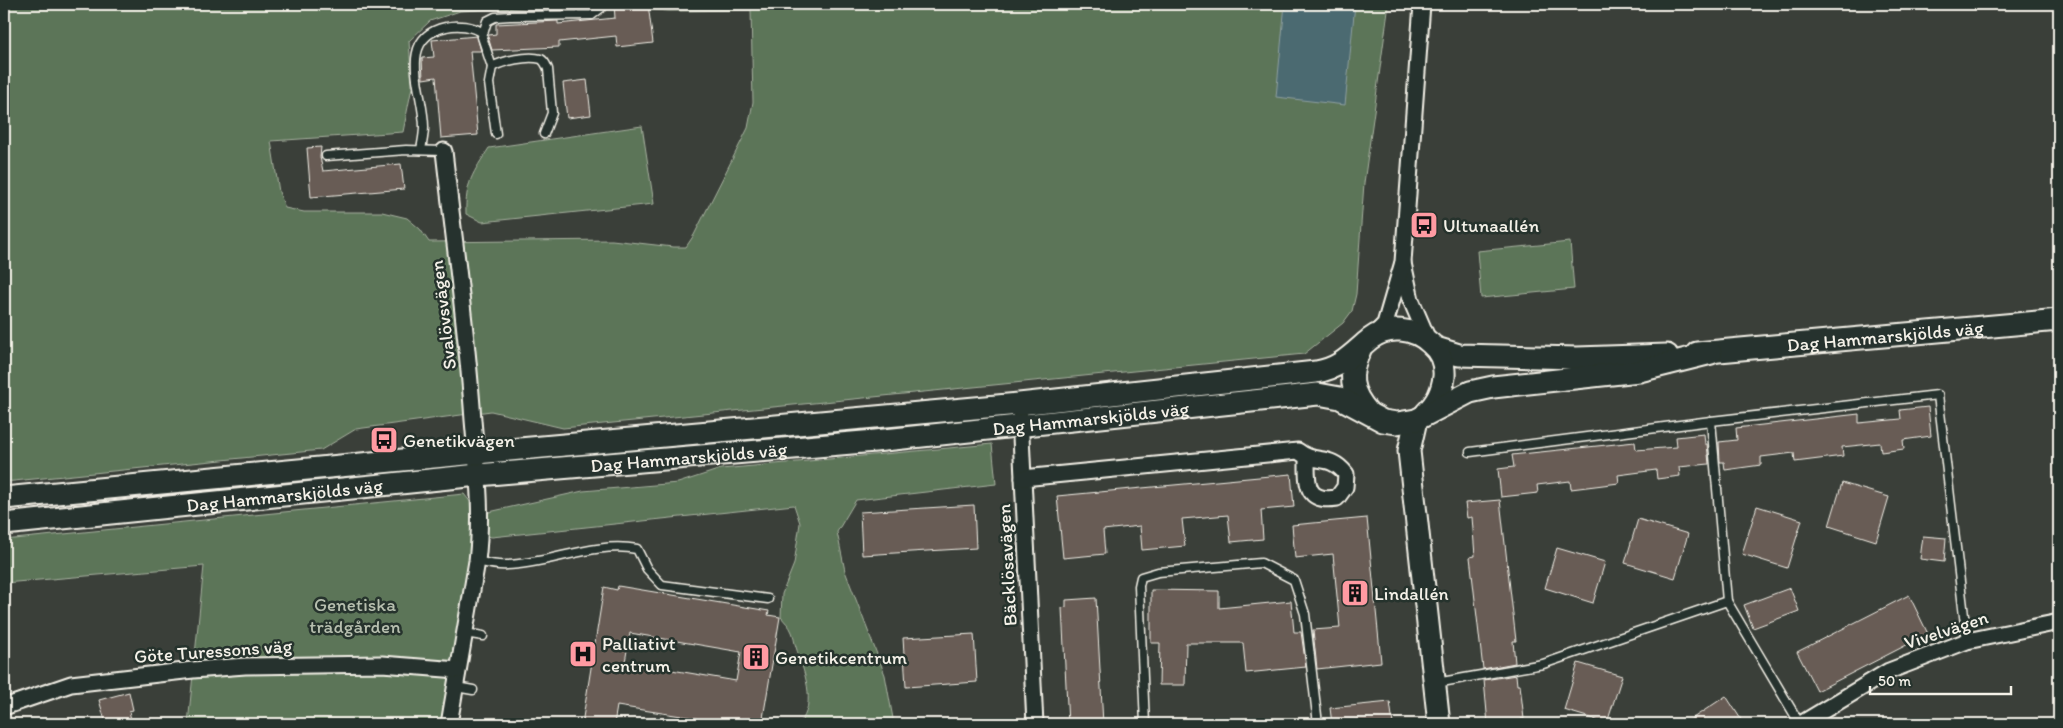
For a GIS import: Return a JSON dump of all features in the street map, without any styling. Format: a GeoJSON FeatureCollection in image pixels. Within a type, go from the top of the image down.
{"type":"FeatureCollection","features":[{"type":"Feature","properties":{"kind":"main road","name":"Dag Hammarskjölds väg"},"geometry":{"type":"LineString","coordinates":[[4,524],[478,474],[875,441],[1020,415],[1329,370],[1386,331],[1399,330],[1416,333],[1432,345],[1459,355],[1577,358],[1711,353],[2059,320]]}},
{"type":"Feature","properties":{"kind":"main road"},"geometry":{"type":"LineString","coordinates":[[1366,344],[1353,364],[1352,380],[1358,400],[1409,451]]}},
{"type":"Feature","properties":{"kind":"main road"},"geometry":{"type":"LineString","coordinates":[[1432,345],[1442,357],[1443,389],[1436,403],[1420,417],[1409,451],[1439,724]]}},
{"type":"Feature","properties":{"kind":"main road","name":"Dag Hammarskjölds väg"},"geometry":{"type":"LineString","coordinates":[[4,498],[476,453],[1318,394],[1340,398],[1375,416],[1397,423],[1420,417],[1470,392],[1639,371],[1711,353]]}},
{"type":"Feature","properties":{"kind":"street"},"geometry":{"type":"LineString","coordinates":[[1366,344],[1385,324],[1403,262],[1422,4]]}},
{"type":"Feature","properties":{"kind":"street","name":"Svalövsvägen"},"geometry":{"type":"LineString","coordinates":[[444,151],[472,391],[478,474]]}},
{"type":"Feature","properties":{"kind":"street"},"geometry":{"type":"LineString","coordinates":[[1403,262],[1411,300],[1432,345]]}},
{"type":"Feature","properties":{"kind":"street","name":"Bäcklösavägen"},"geometry":{"type":"LineString","coordinates":[[1020,415],[1035,724]]}},
{"type":"Feature","properties":{"kind":"street"},"geometry":{"type":"LineString","coordinates":[[1023,478],[1298,451],[1307,458]]}},
{"type":"Feature","properties":{"kind":"street"},"geometry":{"type":"LineString","coordinates":[[449,724],[480,534],[478,474]]}},
{"type":"Feature","properties":{"kind":"street","name":"Vivelvägen"},"geometry":{"type":"LineString","coordinates":[[1800,724],[1889,671],[1967,640],[2059,622]]}},
{"type":"Feature","properties":{"kind":"street","name":"Göte Turessons väg"},"geometry":{"type":"LineString","coordinates":[[4,706],[71,684],[244,666],[382,664],[458,670]]}},
{"type":"Feature","properties":{"kind":"lane"},"geometry":{"type":"LineString","coordinates":[[496,134],[489,82],[492,67],[482,37],[487,21],[495,17],[538,14],[581,16],[592,14],[606,4]]}},
{"type":"Feature","properties":{"kind":"lane"},"geometry":{"type":"LineString","coordinates":[[421,150],[424,127],[416,79],[416,60],[420,42],[431,31],[449,26],[474,27],[483,33]]}},
{"type":"Feature","properties":{"kind":"lane"},"geometry":{"type":"LineString","coordinates":[[492,67],[499,63],[521,59],[541,59],[545,63],[552,113],[544,134]]}},
{"type":"Feature","properties":{"kind":"lane"},"geometry":{"type":"LineString","coordinates":[[326,156],[406,150],[444,151]]}},
{"type":"Feature","properties":{"kind":"lane"},"geometry":{"type":"LineString","coordinates":[[1470,452],[1711,420],[1938,395],[1967,640]]}},
{"type":"Feature","properties":{"kind":"lane"},"geometry":{"type":"LineString","coordinates":[[1711,420],[1727,600],[1800,724]]}},
{"type":"Feature","properties":{"kind":"lane"},"geometry":{"type":"LineString","coordinates":[[476,561],[505,566],[621,546],[637,549],[648,568],[662,584],[768,599]]}},
{"type":"Feature","properties":{"kind":"lane"},"geometry":{"type":"LineString","coordinates":[[1145,724],[1139,586],[1141,577],[1158,572],[1261,563],[1294,580],[1305,614],[1318,724]]}},
{"type":"Feature","properties":{"kind":"lane"},"geometry":{"type":"LineString","coordinates":[[1434,683],[1543,664],[1727,600]]}},
{"type":"Feature","properties":{"kind":"lane"},"geometry":{"type":"LineString","coordinates":[[464,633],[482,636]]}},
{"type":"Feature","properties":{"kind":"lane"},"geometry":{"type":"LineString","coordinates":[[456,687],[473,690]]}},
{"type":"Feature","properties":{"kind":"green space"},"geometry":{"type":"Polygon","coordinates":[[[4,4],[1389,4],[1364,183],[1356,294],[1352,311],[1343,323],[1304,354],[563,428],[491,411],[356,429],[321,450],[4,482],[4,4]],[[572,5],[460,11],[430,21],[409,41],[412,87],[403,132],[271,141],[279,192],[285,208],[304,212],[382,212],[407,218],[420,229],[429,242],[612,240],[686,247],[694,235],[748,128],[753,102],[751,10],[669,11],[572,5]]]}},
{"type":"Feature","properties":{"kind":"green space"},"geometry":{"type":"Polygon","coordinates":[[[642,126],[654,204],[482,222],[466,214],[467,194],[471,179],[489,148],[642,126]]]}},
{"type":"Feature","properties":{"kind":"green space"},"geometry":{"type":"Polygon","coordinates":[[[1570,242],[1574,289],[1481,298],[1477,251],[1570,242]]]}},
{"type":"Feature","properties":{"kind":"green space","name":"Genetiska trädgården"},"geometry":{"type":"Polygon","coordinates":[[[992,444],[996,484],[856,500],[837,532],[845,571],[885,675],[894,724],[799,724],[805,716],[808,706],[807,686],[793,634],[781,617],[782,594],[794,564],[800,523],[794,505],[492,537],[480,535],[449,724],[188,724],[204,566],[4,583],[4,540],[464,494],[480,514],[583,491],[678,483],[721,469],[992,444]]]}},
{"type":"Feature","properties":{"kind":"water"},"geometry":{"type":"Polygon","coordinates":[[[1285,4],[1355,4],[1345,105],[1276,97],[1285,4]]]}},
{"type":"Feature","properties":{"kind":"building"},"geometry":{"type":"Polygon","coordinates":[[[614,4],[648,4],[653,43],[617,47],[616,36],[559,42],[559,47],[492,50],[488,37],[489,35],[496,34],[496,24],[558,21],[558,24],[615,18],[614,4]]]}},
{"type":"Feature","properties":{"kind":"building"},"geometry":{"type":"Polygon","coordinates":[[[477,36],[481,51],[470,51],[478,135],[441,138],[436,77],[423,79],[422,58],[434,57],[432,40],[477,36]]]}},
{"type":"Feature","properties":{"kind":"building"},"geometry":{"type":"Polygon","coordinates":[[[587,80],[591,115],[567,118],[563,83],[587,80]]]}},
{"type":"Feature","properties":{"kind":"building"},"geometry":{"type":"Polygon","coordinates":[[[321,147],[320,157],[323,171],[401,164],[404,189],[311,197],[307,148],[321,147]]]}},
{"type":"Feature","properties":{"kind":"building"},"geometry":{"type":"Polygon","coordinates":[[[1928,407],[1931,436],[1903,440],[1904,449],[1881,452],[1880,443],[1842,447],[1843,456],[1795,462],[1794,453],[1761,457],[1761,465],[1725,470],[1724,462],[1720,462],[1719,442],[1737,440],[1736,428],[1859,414],[1859,423],[1901,419],[1900,410],[1928,407]]]}},
{"type":"Feature","properties":{"kind":"building"},"geometry":{"type":"Polygon","coordinates":[[[1704,434],[1709,464],[1679,467],[1680,476],[1657,479],[1656,470],[1618,475],[1619,483],[1571,489],[1570,481],[1537,485],[1538,493],[1501,497],[1498,469],[1514,467],[1512,455],[1635,442],[1636,450],[1677,447],[1676,437],[1704,434]]]}},
{"type":"Feature","properties":{"kind":"building"},"geometry":{"type":"Polygon","coordinates":[[[1291,474],[1294,507],[1261,510],[1263,539],[1231,542],[1228,515],[1182,519],[1185,546],[1142,550],[1140,526],[1103,530],[1105,554],[1063,558],[1057,496],[1291,474]]]}},
{"type":"Feature","properties":{"kind":"building"},"geometry":{"type":"Polygon","coordinates":[[[1842,483],[1889,497],[1876,541],[1829,526],[1842,483]]]}},
{"type":"Feature","properties":{"kind":"building"},"geometry":{"type":"Polygon","coordinates":[[[1500,500],[1516,641],[1513,641],[1515,663],[1483,669],[1470,557],[1475,556],[1472,517],[1467,518],[1465,503],[1500,500]]]}},
{"type":"Feature","properties":{"kind":"building"},"geometry":{"type":"Polygon","coordinates":[[[974,505],[976,548],[862,555],[860,512],[974,505]]]}},
{"type":"Feature","properties":{"kind":"building"},"geometry":{"type":"Polygon","coordinates":[[[1757,506],[1802,520],[1787,568],[1742,554],[1757,506]]]}},
{"type":"Feature","properties":{"kind":"building","name":"Lindallén"},"geometry":{"type":"Polygon","coordinates":[[[1367,518],[1381,662],[1317,669],[1313,630],[1340,628],[1333,554],[1295,558],[1292,525],[1367,518]]]}},
{"type":"Feature","properties":{"kind":"building"},"geometry":{"type":"Polygon","coordinates":[[[1638,519],[1688,534],[1675,578],[1625,563],[1638,519]]]}},
{"type":"Feature","properties":{"kind":"building"},"geometry":{"type":"Polygon","coordinates":[[[1923,536],[1946,538],[1944,562],[1920,559],[1923,536]]]}},
{"type":"Feature","properties":{"kind":"building"},"geometry":{"type":"Polygon","coordinates":[[[1557,548],[1605,562],[1593,603],[1545,588],[1557,548]]]}},
{"type":"Feature","properties":{"kind":"building","name":"Genetikcentrum"},"geometry":{"type":"Polygon","coordinates":[[[618,586],[769,611],[768,615],[780,617],[762,724],[733,724],[617,706],[614,724],[582,724],[604,587],[617,590],[618,586]],[[630,633],[625,662],[736,681],[741,652],[630,633]]]}},
{"type":"Feature","properties":{"kind":"building"},"geometry":{"type":"Polygon","coordinates":[[[1790,588],[1799,611],[1753,628],[1744,605],[1790,588]]]}},
{"type":"Feature","properties":{"kind":"building"},"geometry":{"type":"Polygon","coordinates":[[[1151,590],[1219,591],[1219,608],[1291,601],[1294,632],[1301,632],[1306,667],[1246,673],[1243,643],[1186,643],[1185,685],[1159,685],[1160,643],[1151,643],[1151,590]]]}},
{"type":"Feature","properties":{"kind":"building"},"geometry":{"type":"Polygon","coordinates":[[[1909,595],[1928,634],[1817,691],[1797,652],[1909,595]]]}},
{"type":"Feature","properties":{"kind":"building"},"geometry":{"type":"Polygon","coordinates":[[[1096,598],[1103,724],[1068,724],[1062,608],[1066,607],[1066,600],[1096,598]]]}},
{"type":"Feature","properties":{"kind":"building"},"geometry":{"type":"Polygon","coordinates":[[[974,634],[977,682],[906,687],[903,638],[974,634]]]}},
{"type":"Feature","properties":{"kind":"building"},"geometry":{"type":"Polygon","coordinates":[[[1578,663],[1622,676],[1607,723],[1564,710],[1578,663]]]}},
{"type":"Feature","properties":{"kind":"building"},"geometry":{"type":"Polygon","coordinates":[[[1516,675],[1517,685],[1520,685],[1524,719],[1521,719],[1522,724],[1488,724],[1484,680],[1516,675]]]}},
{"type":"Feature","properties":{"kind":"building"},"geometry":{"type":"Polygon","coordinates":[[[129,692],[133,710],[129,711],[132,724],[106,724],[99,700],[129,692]]]}},
{"type":"Feature","properties":{"kind":"building"},"geometry":{"type":"Polygon","coordinates":[[[1726,696],[1744,724],[1684,724],[1726,696]]]}},
{"type":"Feature","properties":{"kind":"building"},"geometry":{"type":"Polygon","coordinates":[[[1390,702],[1393,724],[1332,724],[1330,708],[1390,702]]]}},
{"type":"Feature","properties":{"kind":"place","name":"Ultunaallén"},"geometry":{"type":"Point","coordinates":[1424,225]}},
{"type":"Feature","properties":{"kind":"place","name":"Genetikvägen"},"geometry":{"type":"Point","coordinates":[384,440]}},
{"type":"Feature","properties":{"kind":"place","name":"Lindallén"},"geometry":{"type":"Point","coordinates":[1355,593]}},
{"type":"Feature","properties":{"kind":"place","name":"Palliativt centrum"},"geometry":{"type":"Point","coordinates":[583,654]}},
{"type":"Feature","properties":{"kind":"place","name":"Genetikcentrum"},"geometry":{"type":"Point","coordinates":[756,657]}}]}
